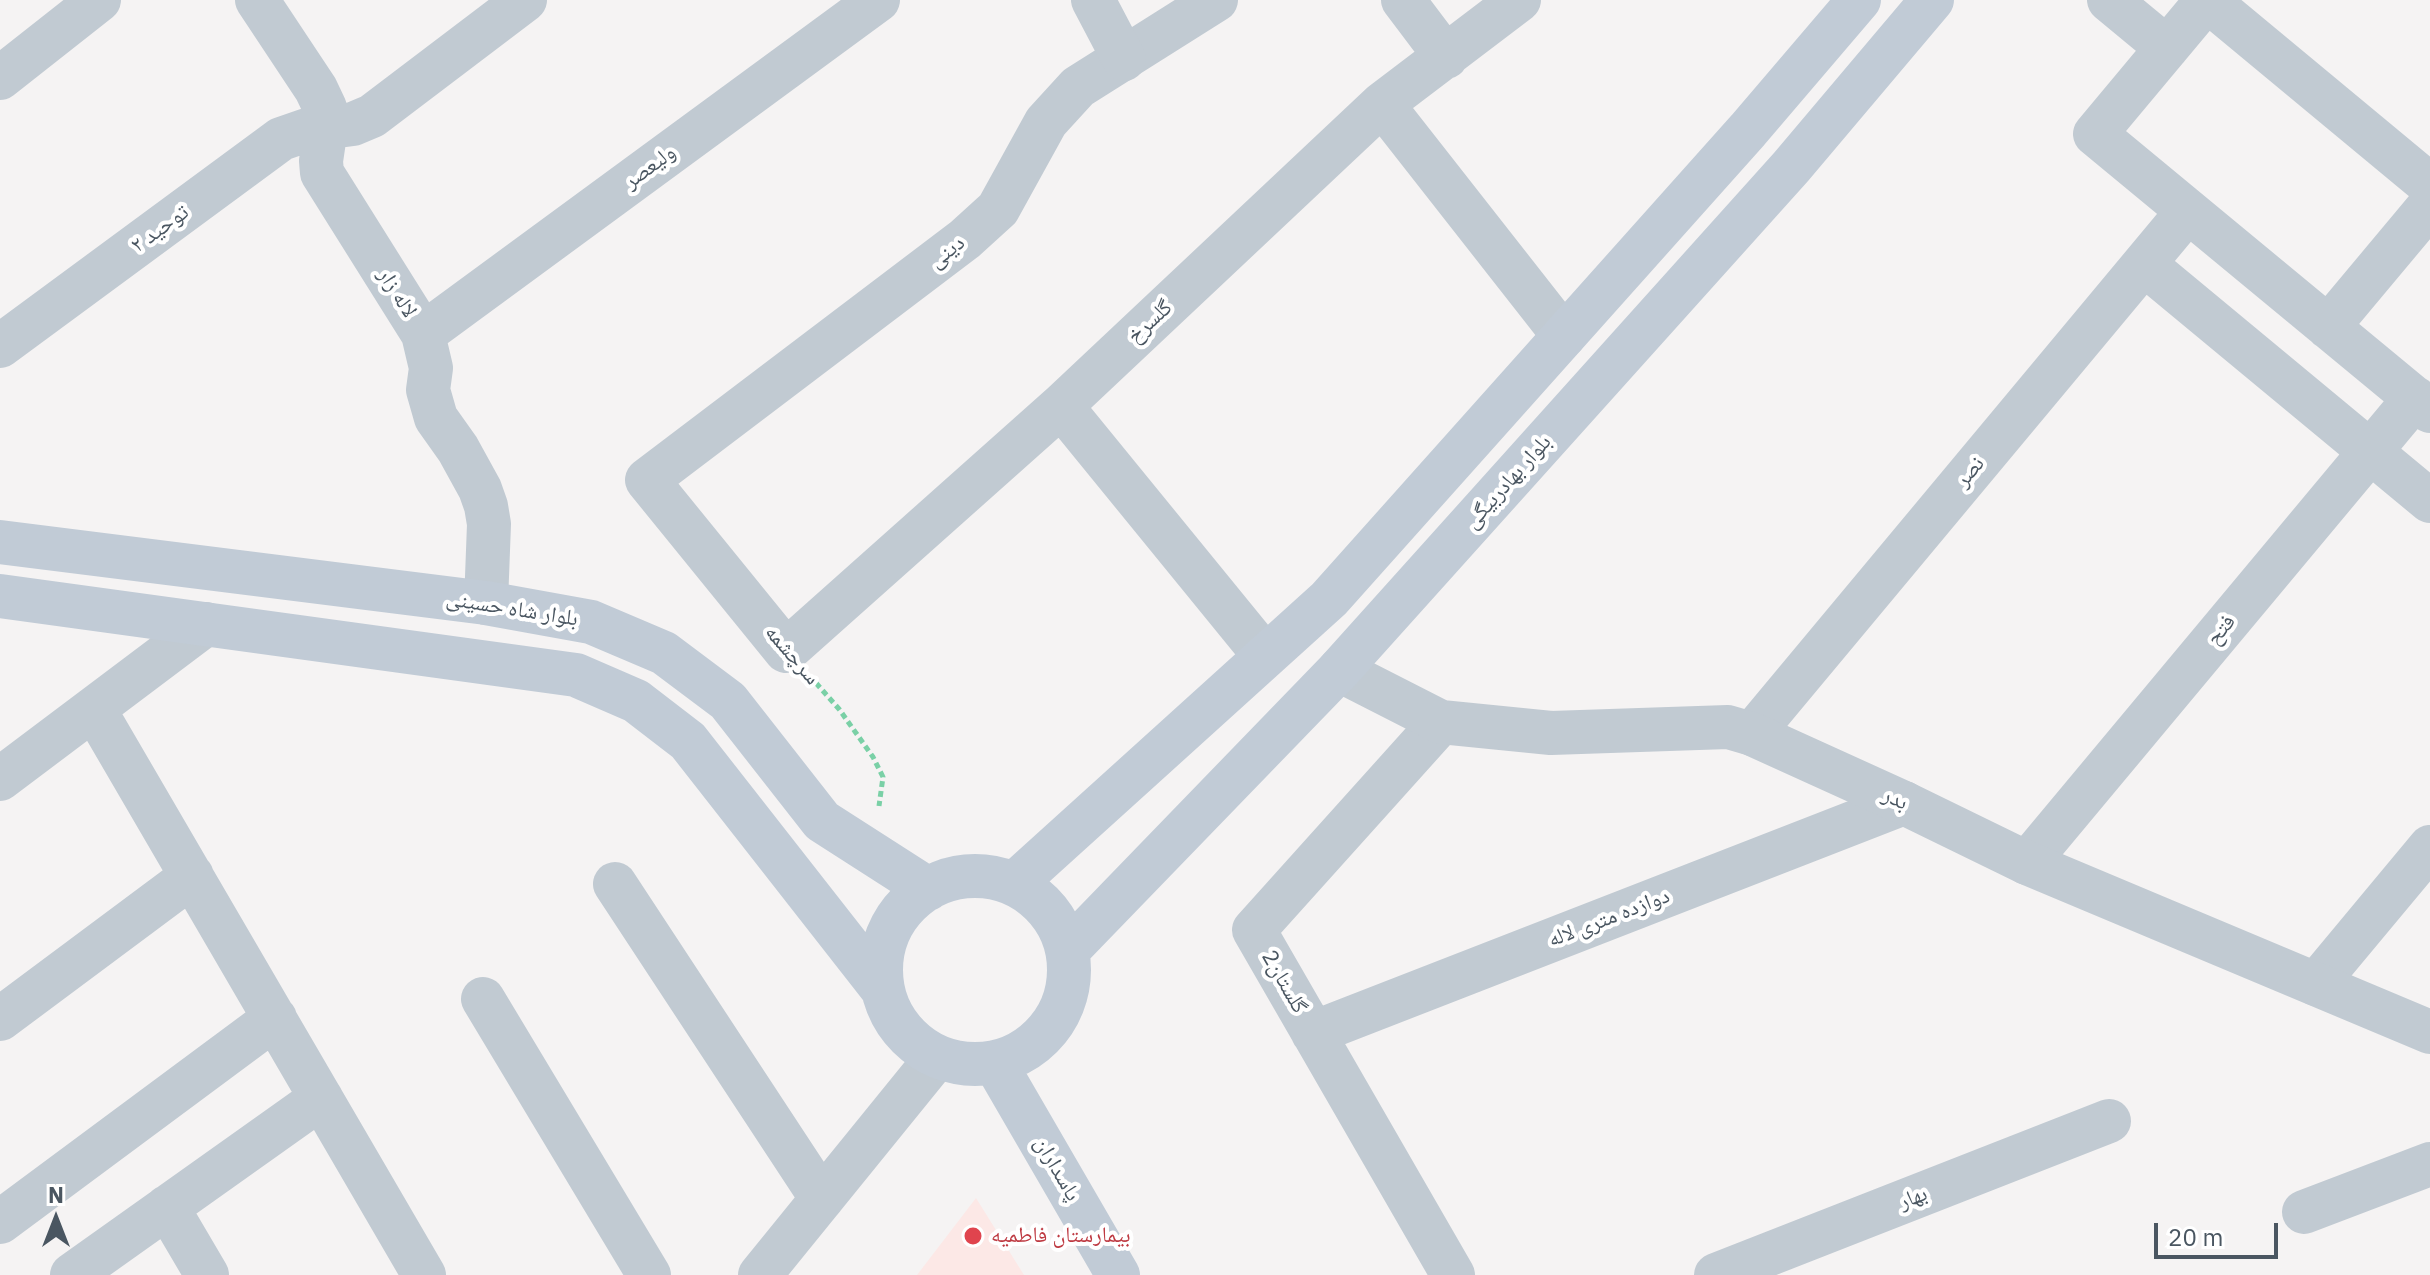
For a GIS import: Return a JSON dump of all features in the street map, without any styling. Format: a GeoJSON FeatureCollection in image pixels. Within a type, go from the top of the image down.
{"type":"FeatureCollection","features":[{"type":"Feature","properties":{"kind":"main road"},"geometry":{"type":"LineString","coordinates":[[1014,884],[1329,599],[1748,130],[1859,0]]}},
{"type":"Feature","properties":{"kind":"main road","name":"بلوار بهادربیگی"},"geometry":{"type":"LineString","coordinates":[[1068,950],[1339,670],[1791,167],[1932,0]]}},
{"type":"Feature","properties":{"kind":"main road","name":"بلوار شاه حسینی"},"geometry":{"type":"LineString","coordinates":[[0,542],[486,603],[591,622],[664,653],[728,701],[822,821],[928,889]]}},
{"type":"Feature","properties":{"kind":"main road"},"geometry":{"type":"LineString","coordinates":[[0,596],[576,675],[636,701],[688,741],[883,990]]}},
{"type":"Feature","properties":{"kind":"main road"},"geometry":{"type":"LineString","coordinates":[[985,876],[1014,884],[1039,900],[1057,923],[1068,950],[1070,980],[1062,1009],[1046,1033],[1023,1052],[995,1063],[965,1064],[937,1057],[912,1041],[893,1018],[883,990],[881,960],[889,932],[905,907],[928,889],[955,878],[985,876]]}},
{"type":"Feature","properties":{"kind":"main road","name":"پاسداران"},"geometry":{"type":"LineString","coordinates":[[995,1063],[1118,1275]]}},
{"type":"Feature","properties":{"kind":"street"},"geometry":{"type":"LineString","coordinates":[[0,78],[99,0]]}},
{"type":"Feature","properties":{"kind":"street","name":"لاله زار"},"geometry":{"type":"LineString","coordinates":[[257,0],[322,100],[326,127],[322,173],[423,334],[431,368],[428,390],[436,418],[473,476],[486,506],[489,524],[486,603]]}},
{"type":"Feature","properties":{"kind":"street","name":"توحید ۲"},"geometry":{"type":"LineString","coordinates":[[0,346],[281,139],[307,130],[353,124],[372,116],[525,0]]}},
{"type":"Feature","properties":{"kind":"street","name":"ولیعصر"},"geometry":{"type":"LineString","coordinates":[[423,334],[878,0]]}},
{"type":"Feature","properties":{"kind":"street"},"geometry":{"type":"LineString","coordinates":[[1093,0],[1124,59]]}},
{"type":"Feature","properties":{"kind":"street","name":"دینی"},"geometry":{"type":"LineString","coordinates":[[647,480],[965,239],[998,209],[1046,122],[1078,87],[1216,0]]}},
{"type":"Feature","properties":{"kind":"street"},"geometry":{"type":"LineString","coordinates":[[1403,0],[1446,57]]}},
{"type":"Feature","properties":{"kind":"street","name":"گلسرخ"},"geometry":{"type":"LineString","coordinates":[[786,651],[1061,406],[1382,104],[1519,0]]}},
{"type":"Feature","properties":{"kind":"street"},"geometry":{"type":"LineString","coordinates":[[2109,0],[2167,48]]}},
{"type":"Feature","properties":{"kind":"street"},"geometry":{"type":"LineString","coordinates":[[2422,404],[2095,134],[2207,0],[2430,185]]}},
{"type":"Feature","properties":{"kind":"street"},"geometry":{"type":"LineString","coordinates":[[1382,104],[1564,336]]}},
{"type":"Feature","properties":{"kind":"street"},"geometry":{"type":"LineString","coordinates":[[2328,327],[2430,205]]}},
{"type":"Feature","properties":{"kind":"street","name":"نصر"},"geometry":{"type":"LineString","coordinates":[[1752,734],[2188,211]]}},
{"type":"Feature","properties":{"kind":"street"},"geometry":{"type":"LineString","coordinates":[[2144,264],[2430,501]]}},
{"type":"Feature","properties":{"kind":"street","name":"فتح"},"geometry":{"type":"LineString","coordinates":[[2027,863],[2370,451],[2422,404]]}},
{"type":"Feature","properties":{"kind":"street"},"geometry":{"type":"LineString","coordinates":[[1061,406],[1265,656]]}},
{"type":"Feature","properties":{"kind":"street","name":"سرچشمه"},"geometry":{"type":"LineString","coordinates":[[647,480],[786,651]]}},
{"type":"Feature","properties":{"kind":"street"},"geometry":{"type":"LineString","coordinates":[[0,779],[206,624]]}},
{"type":"Feature","properties":{"kind":"street","name":"بدر"},"geometry":{"type":"LineString","coordinates":[[1339,670],[1441,722],[1551,733],[1728,727],[1752,734],[2027,863],[2430,1032]]}},
{"type":"Feature","properties":{"kind":"street"},"geometry":{"type":"LineString","coordinates":[[94,709],[424,1275]]}},
{"type":"Feature","properties":{"kind":"street","name":"گلستان2"},"geometry":{"type":"LineString","coordinates":[[1441,722],[1254,930],[1453,1275]]}},
{"type":"Feature","properties":{"kind":"street","name":"دوازده متری لاله"},"geometry":{"type":"LineString","coordinates":[[1313,1033],[1904,803]]}},
{"type":"Feature","properties":{"kind":"street"},"geometry":{"type":"LineString","coordinates":[[2316,984],[2430,847]]}},
{"type":"Feature","properties":{"kind":"street"},"geometry":{"type":"LineString","coordinates":[[0,1019],[192,876]]}},
{"type":"Feature","properties":{"kind":"street"},"geometry":{"type":"LineString","coordinates":[[615,884],[822,1199]]}},
{"type":"Feature","properties":{"kind":"street"},"geometry":{"type":"LineString","coordinates":[[483,999],[649,1275]]}},
{"type":"Feature","properties":{"kind":"street"},"geometry":{"type":"LineString","coordinates":[[0,1222],[275,1018]]}},
{"type":"Feature","properties":{"kind":"street"},"geometry":{"type":"LineString","coordinates":[[760,1275],[937,1057]]}},
{"type":"Feature","properties":{"kind":"street"},"geometry":{"type":"LineString","coordinates":[[72,1275],[321,1098]]}},
{"type":"Feature","properties":{"kind":"street","name":"بهار"},"geometry":{"type":"LineString","coordinates":[[1716,1275],[2109,1121]]}},
{"type":"Feature","properties":{"kind":"street"},"geometry":{"type":"LineString","coordinates":[[2304,1212],[2430,1164]]}},
{"type":"Feature","properties":{"kind":"street"},"geometry":{"type":"LineString","coordinates":[[167,1207],[207,1275]]}},
{"type":"Feature","properties":{"kind":"path","name":"سرچشمه"},"geometry":{"type":"LineString","coordinates":[[786,651],[853,726],[883,777],[878,814],[866,849]]}},
{"type":"Feature","properties":{"kind":"shaded area","name":"بیمارستان فاطمیه"},"geometry":{"type":"Polygon","coordinates":[[[976,1198],[1024,1275],[917,1275],[976,1198]]]}},
{"type":"Feature","properties":{"kind":"place","name":"بیمارستان فاطمیه"},"geometry":{"type":"Point","coordinates":[973,1236]}}]}
